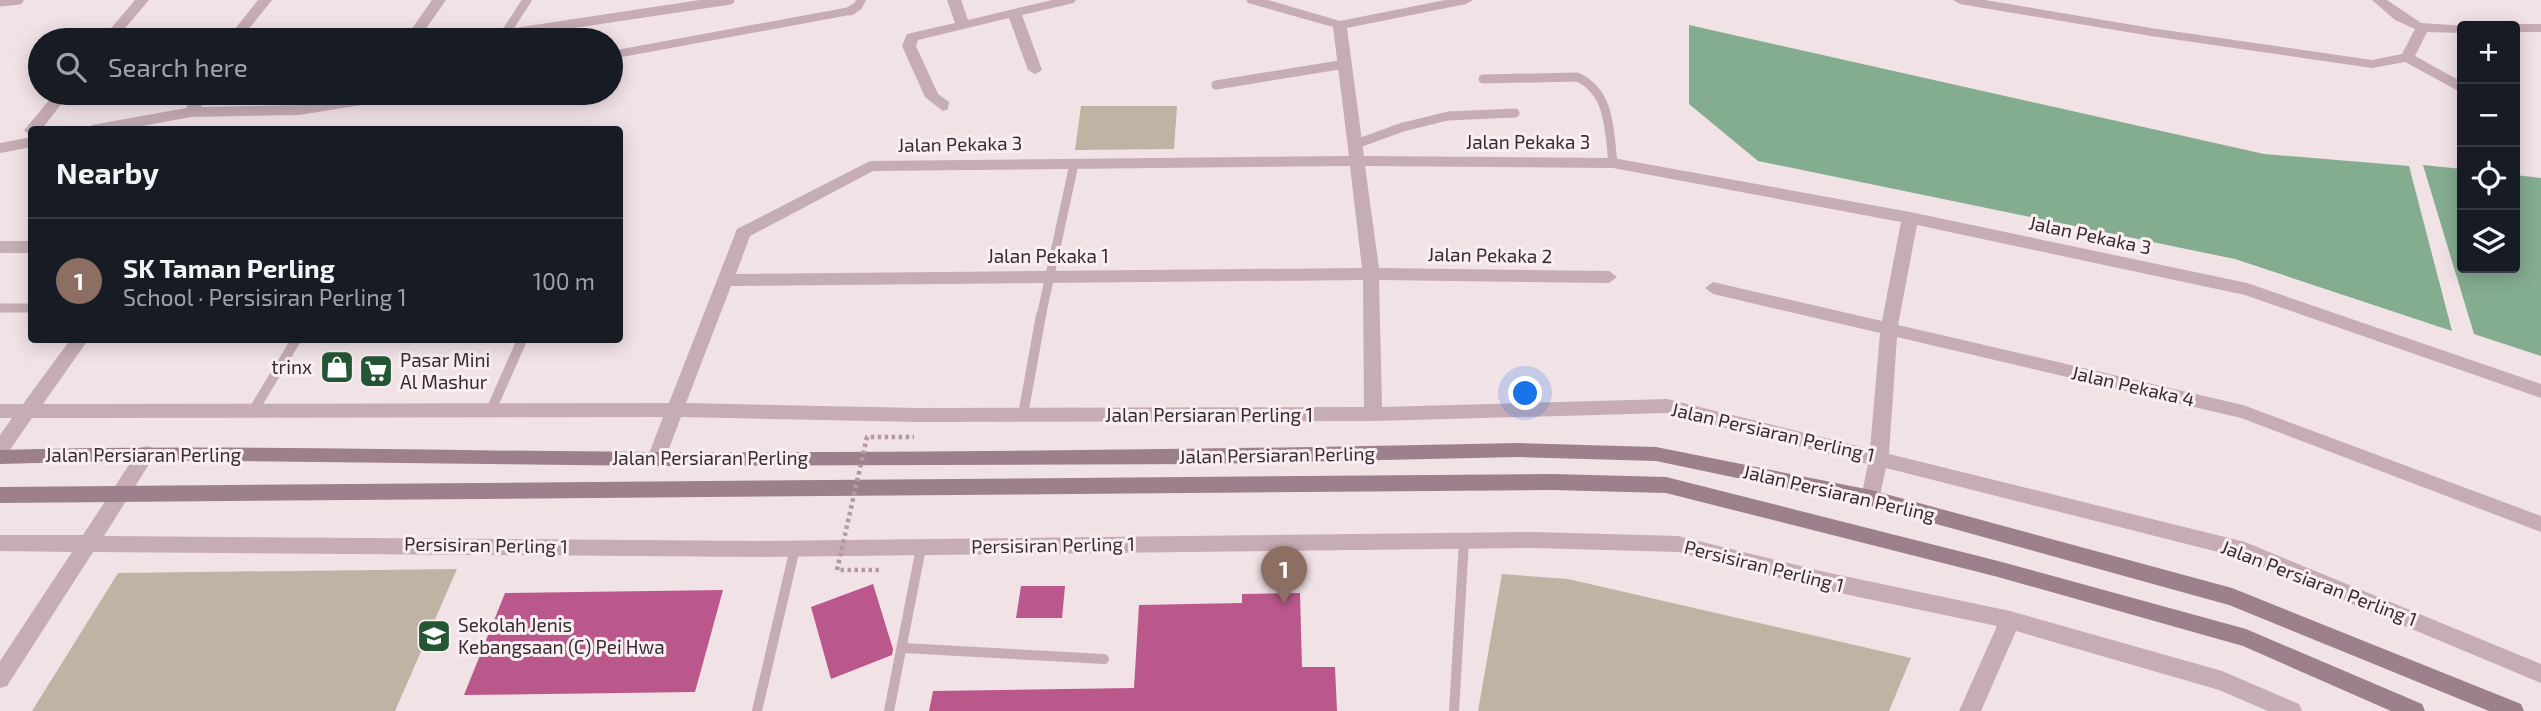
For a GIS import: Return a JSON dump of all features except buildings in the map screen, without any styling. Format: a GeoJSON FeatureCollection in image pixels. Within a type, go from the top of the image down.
{"type":"FeatureCollection","features":[{"type":"Feature","properties":{"kind":"main road","name":"Jalan Persiaran Perling"},"geometry":{"type":"LineString","coordinates":[[0,457],[147,453],[656,459],[1191,457],[1518,450],[1656,454],[1871,498],[2232,597],[2513,711]]}},
{"type":"Feature","properties":{"kind":"main road","name":"Jalan Persiaran Perling"},"geometry":{"type":"LineString","coordinates":[[0,495],[1552,482],[1667,485],[1998,569],[2246,638],[2414,711]]}},
{"type":"Feature","properties":{"kind":"street"},"geometry":{"type":"LineString","coordinates":[[118,28],[142,0]]}},
{"type":"Feature","properties":{"kind":"street"},"geometry":{"type":"LineString","coordinates":[[243,28],[265,0]]}},
{"type":"Feature","properties":{"kind":"street"},"geometry":{"type":"LineString","coordinates":[[419,28],[439,0]]}},
{"type":"Feature","properties":{"kind":"street"},"geometry":{"type":"LineString","coordinates":[[954,0],[962,24]]}},
{"type":"Feature","properties":{"kind":"street"},"geometry":{"type":"LineString","coordinates":[[943,106],[942,102],[932,97],[909,43],[921,33],[1069,0]]}},
{"type":"Feature","properties":{"kind":"street"},"geometry":{"type":"LineString","coordinates":[[1253,0],[1340,25],[1466,0]]}},
{"type":"Feature","properties":{"kind":"street"},"geometry":{"type":"LineString","coordinates":[[1960,0],[2151,32],[2372,64],[2407,57],[2457,85]]}},
{"type":"Feature","properties":{"kind":"street"},"geometry":{"type":"LineString","coordinates":[[2379,0],[2400,19],[2422,29],[2457,29]]}},
{"type":"Feature","properties":{"kind":"street"},"geometry":{"type":"LineString","coordinates":[[623,53],[850,11]]}},
{"type":"Feature","properties":{"kind":"street"},"geometry":{"type":"LineString","coordinates":[[1014,12],[1035,70]]}},
{"type":"Feature","properties":{"kind":"street"},"geometry":{"type":"LineString","coordinates":[[1340,25],[1371,274],[1373,414]]}},
{"type":"Feature","properties":{"kind":"street"},"geometry":{"type":"LineString","coordinates":[[2520,28],[2541,28]]}},
{"type":"Feature","properties":{"kind":"street"},"geometry":{"type":"LineString","coordinates":[[2407,57],[2422,29]]}},
{"type":"Feature","properties":{"kind":"street"},"geometry":{"type":"LineString","coordinates":[[35,126],[53,105]]}},
{"type":"Feature","properties":{"kind":"street"},"geometry":{"type":"LineString","coordinates":[[191,111],[195,105]]}},
{"type":"Feature","properties":{"kind":"street"},"geometry":{"type":"LineString","coordinates":[[113,126],[191,111],[299,110],[327,105]]}},
{"type":"Feature","properties":{"kind":"street"},"geometry":{"type":"LineString","coordinates":[[0,148],[25,143]]}},
{"type":"Feature","properties":{"kind":"street","name":"Jalan Pekaka 3"},"geometry":{"type":"LineString","coordinates":[[656,459],[743,233],[870,166],[1358,161],[1613,163],[1910,218],[2247,289],[2541,391]]}},
{"type":"Feature","properties":{"kind":"street"},"geometry":{"type":"LineString","coordinates":[[1871,498],[1879,457],[1889,328],[1910,218]]}},
{"type":"Feature","properties":{"kind":"street"},"geometry":{"type":"LineString","coordinates":[[0,247],[28,247]]}},
{"type":"Feature","properties":{"kind":"street","name":"Jalan Pekaka 1"},"geometry":{"type":"LineString","coordinates":[[726,280],[1371,274]]}},
{"type":"Feature","properties":{"kind":"street","name":"Jalan Pekaka 2"},"geometry":{"type":"LineString","coordinates":[[1371,274],[1609,277]]}},
{"type":"Feature","properties":{"kind":"street","name":"Jalan Pekaka 4"},"geometry":{"type":"LineString","coordinates":[[1713,288],[2243,412],[2541,524]]}},
{"type":"Feature","properties":{"kind":"street"},"geometry":{"type":"LineString","coordinates":[[0,449],[77,343]]}},
{"type":"Feature","properties":{"kind":"street","name":"Jalan Persiaran Perling 1"},"geometry":{"type":"LineString","coordinates":[[675,410],[1023,415],[1373,414],[1667,406],[2245,550],[2541,674]]}},
{"type":"Feature","properties":{"kind":"street"},"geometry":{"type":"LineString","coordinates":[[0,411],[675,410]]}},
{"type":"Feature","properties":{"kind":"street"},"geometry":{"type":"LineString","coordinates":[[2,674],[147,453]]}},
{"type":"Feature","properties":{"kind":"street","name":"Persisiran Perling 1"},"geometry":{"type":"LineString","coordinates":[[0,542],[795,548],[1464,541],[1678,544],[1825,581],[2010,620]]}},
{"type":"Feature","properties":{"kind":"street"},"geometry":{"type":"LineString","coordinates":[[1970,711],[2010,620],[2222,681],[2291,711]]}},
{"type":"Feature","properties":{"kind":"lane"},"geometry":{"type":"LineString","coordinates":[[0,2],[19,0]]}},
{"type":"Feature","properties":{"kind":"lane"},"geometry":{"type":"LineString","coordinates":[[509,28],[527,0]]}},
{"type":"Feature","properties":{"kind":"lane"},"geometry":{"type":"LineString","coordinates":[[558,28],[730,0]]}},
{"type":"Feature","properties":{"kind":"lane"},"geometry":{"type":"LineString","coordinates":[[850,11],[858,6],[861,0]]}},
{"type":"Feature","properties":{"kind":"lane"},"geometry":{"type":"LineString","coordinates":[[1216,85],[1345,64]]}},
{"type":"Feature","properties":{"kind":"lane"},"geometry":{"type":"LineString","coordinates":[[1483,79],[1587,80],[1594,85],[1604,108],[1613,163]]}},
{"type":"Feature","properties":{"kind":"lane"},"geometry":{"type":"LineString","coordinates":[[1356,144],[1403,127],[1448,116],[1515,113]]}},
{"type":"Feature","properties":{"kind":"lane"},"geometry":{"type":"LineString","coordinates":[[1023,415],[1048,277],[1074,164]]}},
{"type":"Feature","properties":{"kind":"lane"},"geometry":{"type":"LineString","coordinates":[[0,309],[28,308]]}},
{"type":"Feature","properties":{"kind":"lane"},"geometry":{"type":"LineString","coordinates":[[253,411],[294,343]]}},
{"type":"Feature","properties":{"kind":"lane"},"geometry":{"type":"LineString","coordinates":[[491,410],[521,343]]}},
{"type":"Feature","properties":{"kind":"lane"},"geometry":{"type":"LineString","coordinates":[[1454,711],[1464,541]]}},
{"type":"Feature","properties":{"kind":"lane"},"geometry":{"type":"LineString","coordinates":[[757,711],[795,548]]}},
{"type":"Feature","properties":{"kind":"lane"},"geometry":{"type":"LineString","coordinates":[[889,711],[921,548]]}},
{"type":"Feature","properties":{"kind":"lane"},"geometry":{"type":"LineString","coordinates":[[903,648],[1104,659]]}},
{"type":"Feature","properties":{"kind":"path"},"geometry":{"type":"LineString","coordinates":[[879,570],[837,570],[867,437],[914,437]]}},
{"type":"Feature","properties":{"kind":"shaded area"},"geometry":{"type":"Polygon","coordinates":[[[1689,25],[2264,154],[2409,166],[2452,331],[2235,259],[1758,161],[1689,104],[1689,25]]]}},
{"type":"Feature","properties":{"kind":"shaded area"},"geometry":{"type":"Polygon","coordinates":[[[1081,106],[1177,106],[1174,149],[1075,150],[1081,106]]]}},
{"type":"Feature","properties":{"kind":"shaded area"},"geometry":{"type":"Polygon","coordinates":[[[2423,165],[2457,168],[2457,273],[2520,273],[2520,176],[2541,178],[2541,356],[2474,334],[2423,165]]]}},
{"type":"Feature","properties":{"kind":"shaded area"},"geometry":{"type":"Polygon","coordinates":[[[457,569],[395,711],[32,711],[118,573],[457,569]]]}},
{"type":"Feature","properties":{"kind":"shaded area"},"geometry":{"type":"Polygon","coordinates":[[[1502,574],[1568,579],[1911,658],[1889,711],[1478,711],[1502,574]]]}},
{"type":"Feature","properties":{"kind":"place","name":"trinx"},"geometry":{"type":"Point","coordinates":[337,367]}},
{"type":"Feature","properties":{"kind":"place","name":"Pasar Mini Al Mashur"},"geometry":{"type":"Point","coordinates":[376,371]}},
{"type":"Feature","properties":{"kind":"place","name":"SK Taman Perling"},"geometry":{"type":"Point","coordinates":[1284,604]}},
{"type":"Feature","properties":{"kind":"place","name":"Sekolah Jenis Kebangsaan (C) Pei Hwa"},"geometry":{"type":"Point","coordinates":[434,636]}}]}
